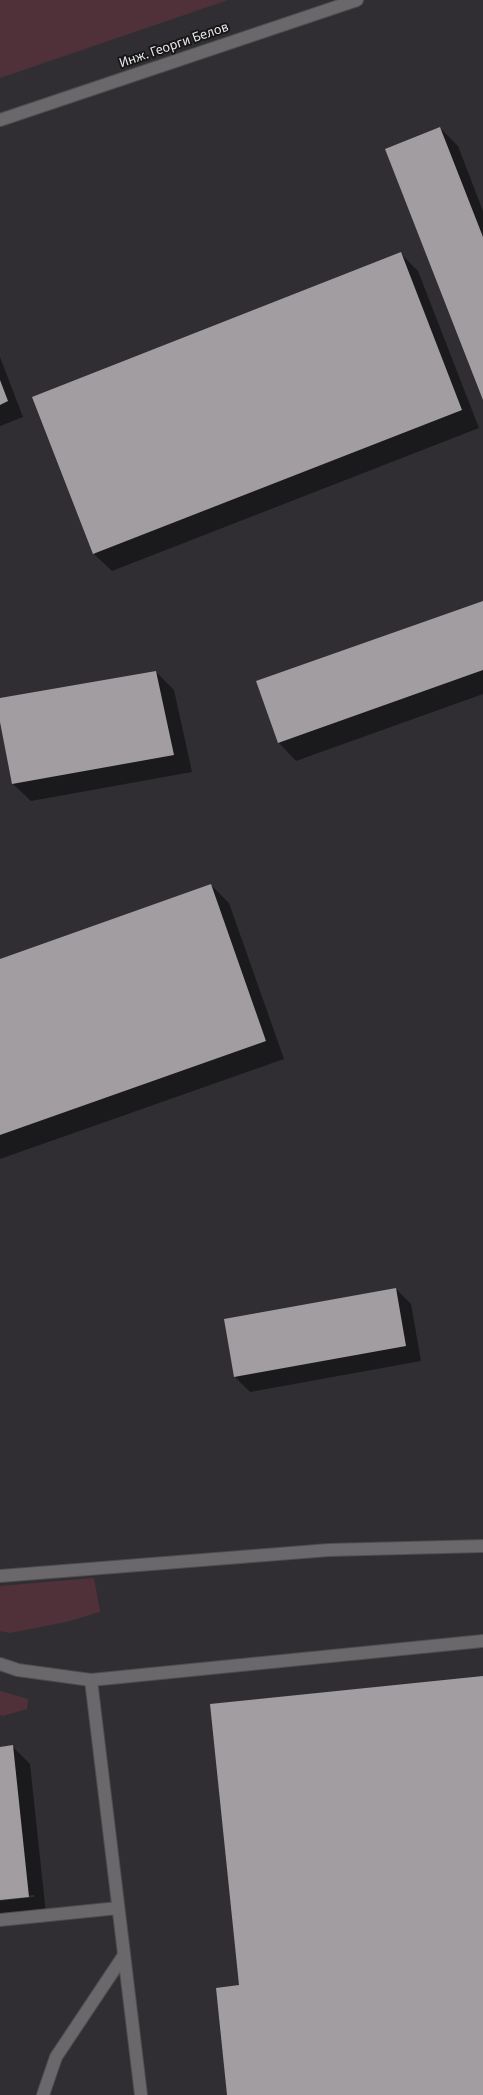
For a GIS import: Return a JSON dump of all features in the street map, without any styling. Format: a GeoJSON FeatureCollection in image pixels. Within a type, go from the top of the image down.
{"type":"FeatureCollection","features":[{"type":"Feature","properties":{"kind":"street","name":"Инж. Георги Белов"},"geometry":{"type":"LineString","coordinates":[[0,120],[357,0]]}},
{"type":"Feature","properties":{"kind":"street"},"geometry":{"type":"LineString","coordinates":[[0,1576],[329,1550],[483,1546]]}},
{"type":"Feature","properties":{"kind":"street"},"geometry":{"type":"LineString","coordinates":[[0,1664],[18,1670],[91,1680],[483,1641]]}},
{"type":"Feature","properties":{"kind":"street"},"geometry":{"type":"LineString","coordinates":[[91,1680],[141,2095]]}},
{"type":"Feature","properties":{"kind":"street"},"geometry":{"type":"LineString","coordinates":[[0,1920],[118,1908]]}},
{"type":"Feature","properties":{"kind":"street"},"geometry":{"type":"LineString","coordinates":[[43,2095],[56,2057],[124,1955]]}},
{"type":"Feature","properties":{"kind":"shaded area"},"geometry":{"type":"Polygon","coordinates":[[[0,0],[228,0],[0,78],[0,0]]]}},
{"type":"Feature","properties":{"kind":"shaded area"},"geometry":{"type":"Polygon","coordinates":[[[94,1578],[100,1612],[66,1622],[10,1633],[0,1631],[0,1586],[94,1578]]]}},
{"type":"Feature","properties":{"kind":"shaded area"},"geometry":{"type":"Polygon","coordinates":[[[0,1691],[28,1699],[27,1709],[3,1716],[0,1715],[0,1691]]]}},
{"type":"Feature","properties":{"kind":"building"},"geometry":{"type":"Polygon","coordinates":[[[440,127],[483,237],[483,400],[385,149],[440,127]]]}},
{"type":"Feature","properties":{"kind":"building"},"geometry":{"type":"Polygon","coordinates":[[[401,252],[462,410],[93,554],[32,397],[401,252]]]}},
{"type":"Feature","properties":{"kind":"building"},"geometry":{"type":"Polygon","coordinates":[[[0,380],[8,401],[0,405],[0,380]]]}},
{"type":"Feature","properties":{"kind":"building"},"geometry":{"type":"Polygon","coordinates":[[[483,601],[483,670],[278,743],[256,681],[483,601]]]}},
{"type":"Feature","properties":{"kind":"building"},"geometry":{"type":"Polygon","coordinates":[[[156,671],[174,755],[12,784],[0,722],[0,698],[156,671]]]}},
{"type":"Feature","properties":{"kind":"building"},"geometry":{"type":"Polygon","coordinates":[[[211,884],[266,1041],[0,1135],[0,959],[211,884]]]}},
{"type":"Feature","properties":{"kind":"building"},"geometry":{"type":"Polygon","coordinates":[[[396,1288],[406,1346],[234,1377],[224,1319],[396,1288]]]}},
{"type":"Feature","properties":{"kind":"building"},"geometry":{"type":"Polygon","coordinates":[[[483,1676],[483,2095],[227,2095],[216,1988],[239,1985],[210,1704],[483,1676]]]}},
{"type":"Feature","properties":{"kind":"building"},"geometry":{"type":"Polygon","coordinates":[[[13,1745],[29,1897],[0,1900],[0,1747],[13,1745]]]}}]}
